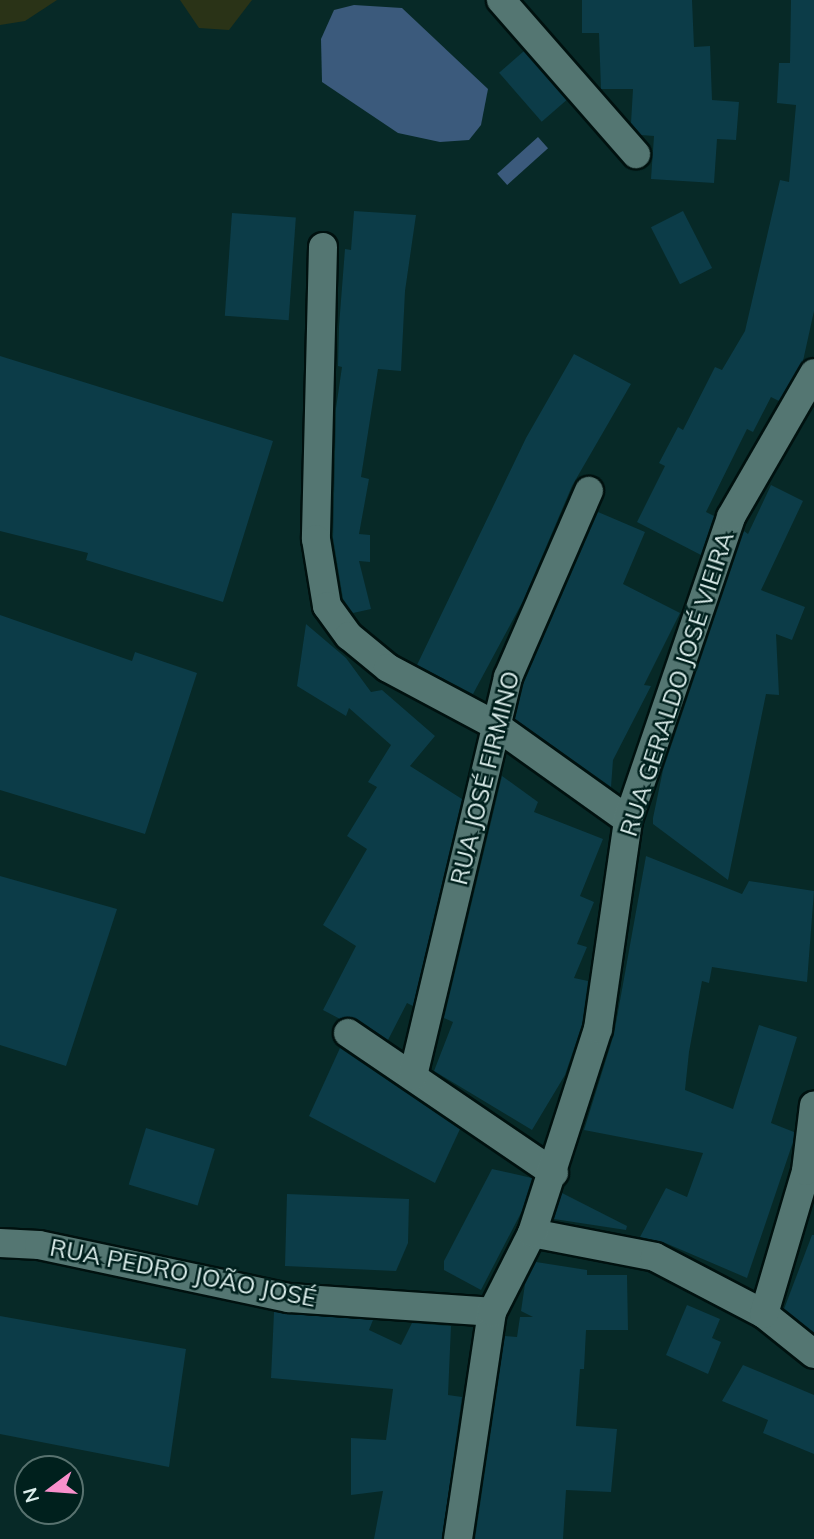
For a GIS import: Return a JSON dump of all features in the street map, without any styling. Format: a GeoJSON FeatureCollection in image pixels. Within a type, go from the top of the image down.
{"type":"FeatureCollection","features":[{"type":"Feature","properties":{"kind":"street"},"geometry":{"type":"LineString","coordinates":[[501,0],[636,154]]}},
{"type":"Feature","properties":{"kind":"street"},"geometry":{"type":"LineString","coordinates":[[323,247],[316,539],[327,606],[349,636],[388,668],[495,725],[628,820]]}},
{"type":"Feature","properties":{"kind":"street","name":"RUA GERALDO JOSÉ VIEIRA"},"geometry":{"type":"LineString","coordinates":[[458,1539],[492,1312],[532,1233],[554,1173],[598,1029],[628,820],[731,517],[814,373]]}},
{"type":"Feature","properties":{"kind":"street","name":"RUA JOSÉ FIRMINO"},"geometry":{"type":"LineString","coordinates":[[413,1076],[508,677],[589,491]]}},
{"type":"Feature","properties":{"kind":"street"},"geometry":{"type":"LineString","coordinates":[[348,1033],[554,1173]]}},
{"type":"Feature","properties":{"kind":"street"},"geometry":{"type":"LineString","coordinates":[[764,1314],[806,1171],[814,1105]]}},
{"type":"Feature","properties":{"kind":"street"},"geometry":{"type":"LineString","coordinates":[[532,1233],[655,1257],[764,1314],[814,1354]]}},
{"type":"Feature","properties":{"kind":"street","name":"RUA PEDRO JOÃO JOSÉ"},"geometry":{"type":"LineString","coordinates":[[0,1243],[39,1245],[289,1298],[492,1312]]}},
{"type":"Feature","properties":{"kind":"green space"},"geometry":{"type":"Polygon","coordinates":[[[0,0],[57,0],[25,21],[0,25],[0,0]]]}},
{"type":"Feature","properties":{"kind":"green space"},"geometry":{"type":"Polygon","coordinates":[[[180,0],[252,0],[229,30],[199,28],[180,0]]]}},
{"type":"Feature","properties":{"kind":"water"},"geometry":{"type":"Polygon","coordinates":[[[354,5],[402,8],[488,89],[481,125],[469,140],[440,142],[398,133],[322,82],[321,39],[334,10],[354,5]]]}},
{"type":"Feature","properties":{"kind":"water"},"geometry":{"type":"Polygon","coordinates":[[[538,137],[548,148],[507,185],[497,174],[538,137]]]}},
{"type":"Feature","properties":{"kind":"building"},"geometry":{"type":"Polygon","coordinates":[[[582,0],[692,0],[694,47],[710,46],[712,100],[739,102],[736,140],[717,139],[714,183],[651,179],[654,136],[641,135],[631,123],[633,89],[601,89],[599,33],[582,33],[582,0]]]}},
{"type":"Feature","properties":{"kind":"building"},"geometry":{"type":"Polygon","coordinates":[[[791,0],[814,0],[814,311],[803,361],[779,401],[771,397],[753,432],[747,429],[706,512],[714,516],[701,555],[637,522],[665,466],[659,463],[678,427],[683,430],[715,367],[722,370],[745,331],[780,180],[789,182],[796,105],[777,103],[779,63],[790,63],[791,0]]]}},
{"type":"Feature","properties":{"kind":"building"},"geometry":{"type":"Polygon","coordinates":[[[524,51],[567,100],[542,122],[499,73],[524,51]]]}},
{"type":"Feature","properties":{"kind":"building"},"geometry":{"type":"Polygon","coordinates":[[[354,211],[416,215],[405,291],[401,371],[378,369],[361,477],[369,479],[359,534],[370,535],[370,562],[359,561],[371,609],[353,613],[343,599],[333,538],[336,408],[342,367],[338,366],[339,326],[345,249],[351,250],[354,211]]]}},
{"type":"Feature","properties":{"kind":"building"},"geometry":{"type":"Polygon","coordinates":[[[683,211],[712,268],[680,284],[651,227],[683,211]]]}},
{"type":"Feature","properties":{"kind":"building"},"geometry":{"type":"Polygon","coordinates":[[[232,213],[296,217],[289,320],[225,316],[232,213]]]}},
{"type":"Feature","properties":{"kind":"building"},"geometry":{"type":"Polygon","coordinates":[[[574,354],[631,384],[572,486],[523,601],[473,694],[417,665],[526,438],[574,354]]]}},
{"type":"Feature","properties":{"kind":"building"},"geometry":{"type":"Polygon","coordinates":[[[0,356],[273,441],[223,602],[86,560],[88,553],[0,531],[0,356]]]}},
{"type":"Feature","properties":{"kind":"building"},"geometry":{"type":"Polygon","coordinates":[[[771,485],[803,501],[761,590],[805,607],[792,640],[776,634],[779,695],[766,694],[728,880],[653,824],[653,818],[663,770],[744,531],[748,534],[771,485]]]}},
{"type":"Feature","properties":{"kind":"building"},"geometry":{"type":"Polygon","coordinates":[[[598,512],[645,532],[623,584],[680,613],[644,685],[651,686],[613,760],[611,787],[515,719],[524,682],[598,512]]]}},
{"type":"Feature","properties":{"kind":"building"},"geometry":{"type":"Polygon","coordinates":[[[0,615],[132,661],[135,652],[197,673],[145,834],[0,790],[0,615]]]}},
{"type":"Feature","properties":{"kind":"building"},"geometry":{"type":"Polygon","coordinates":[[[306,624],[346,658],[371,692],[382,690],[435,736],[410,766],[462,799],[413,1006],[407,1003],[388,1040],[357,1019],[340,1019],[323,1010],[356,946],[323,925],[367,849],[347,836],[377,787],[368,782],[391,745],[349,708],[346,716],[297,686],[306,624]]]}},
{"type":"Feature","properties":{"kind":"building"},"geometry":{"type":"Polygon","coordinates":[[[502,776],[538,802],[534,812],[603,839],[580,896],[594,902],[577,944],[587,947],[574,978],[588,981],[582,1025],[565,1075],[532,1130],[434,1071],[453,1022],[444,1018],[502,776]]]}},
{"type":"Feature","properties":{"kind":"building"},"geometry":{"type":"Polygon","coordinates":[[[646,856],[742,894],[749,881],[814,891],[807,982],[712,967],[709,983],[702,981],[689,1052],[685,1090],[733,1109],[759,1025],[797,1037],[771,1123],[794,1132],[793,1142],[747,1278],[663,1242],[640,1237],[666,1188],[687,1197],[703,1153],[584,1130],[614,1034],[646,856]]]}},
{"type":"Feature","properties":{"kind":"building"},"geometry":{"type":"Polygon","coordinates":[[[0,876],[117,909],[66,1066],[0,1045],[0,876]]]}},
{"type":"Feature","properties":{"kind":"building"},"geometry":{"type":"Polygon","coordinates":[[[340,1048],[460,1129],[435,1183],[309,1116],[340,1048]]]}},
{"type":"Feature","properties":{"kind":"building"},"geometry":{"type":"Polygon","coordinates":[[[146,1128],[215,1149],[198,1205],[129,1184],[146,1128]]]}},
{"type":"Feature","properties":{"kind":"building"},"geometry":{"type":"Polygon","coordinates":[[[492,1169],[532,1178],[522,1211],[481,1290],[444,1270],[444,1261],[492,1169]]]}},
{"type":"Feature","properties":{"kind":"building"},"geometry":{"type":"Polygon","coordinates":[[[562,1193],[627,1226],[626,1230],[554,1219],[562,1193]]]}},
{"type":"Feature","properties":{"kind":"building"},"geometry":{"type":"Polygon","coordinates":[[[287,1194],[409,1199],[408,1243],[396,1271],[285,1266],[287,1194]]]}},
{"type":"Feature","properties":{"kind":"building"},"geometry":{"type":"Polygon","coordinates":[[[814,1235],[814,1333],[784,1309],[814,1235]]]}},
{"type":"Feature","properties":{"kind":"building"},"geometry":{"type":"Polygon","coordinates":[[[536,1262],[587,1270],[587,1275],[627,1275],[628,1330],[586,1330],[584,1369],[580,1369],[576,1426],[617,1429],[611,1492],[566,1490],[563,1539],[475,1539],[505,1336],[517,1337],[520,1317],[533,1317],[521,1311],[525,1284],[536,1262]]]}},
{"type":"Feature","properties":{"kind":"building"},"geometry":{"type":"Polygon","coordinates":[[[687,1305],[720,1319],[712,1338],[721,1342],[708,1374],[666,1355],[687,1305]]]}},
{"type":"Feature","properties":{"kind":"building"},"geometry":{"type":"Polygon","coordinates":[[[274,1312],[373,1320],[369,1330],[401,1345],[412,1323],[451,1326],[448,1395],[462,1397],[442,1539],[374,1539],[383,1491],[351,1495],[351,1438],[386,1440],[393,1389],[271,1378],[274,1312]]]}},
{"type":"Feature","properties":{"kind":"building"},"geometry":{"type":"Polygon","coordinates":[[[0,1316],[186,1349],[169,1467],[0,1434],[0,1316]]]}},
{"type":"Feature","properties":{"kind":"building"},"geometry":{"type":"Polygon","coordinates":[[[743,1365],[814,1395],[814,1454],[763,1433],[768,1420],[722,1401],[743,1365]]]}}]}
